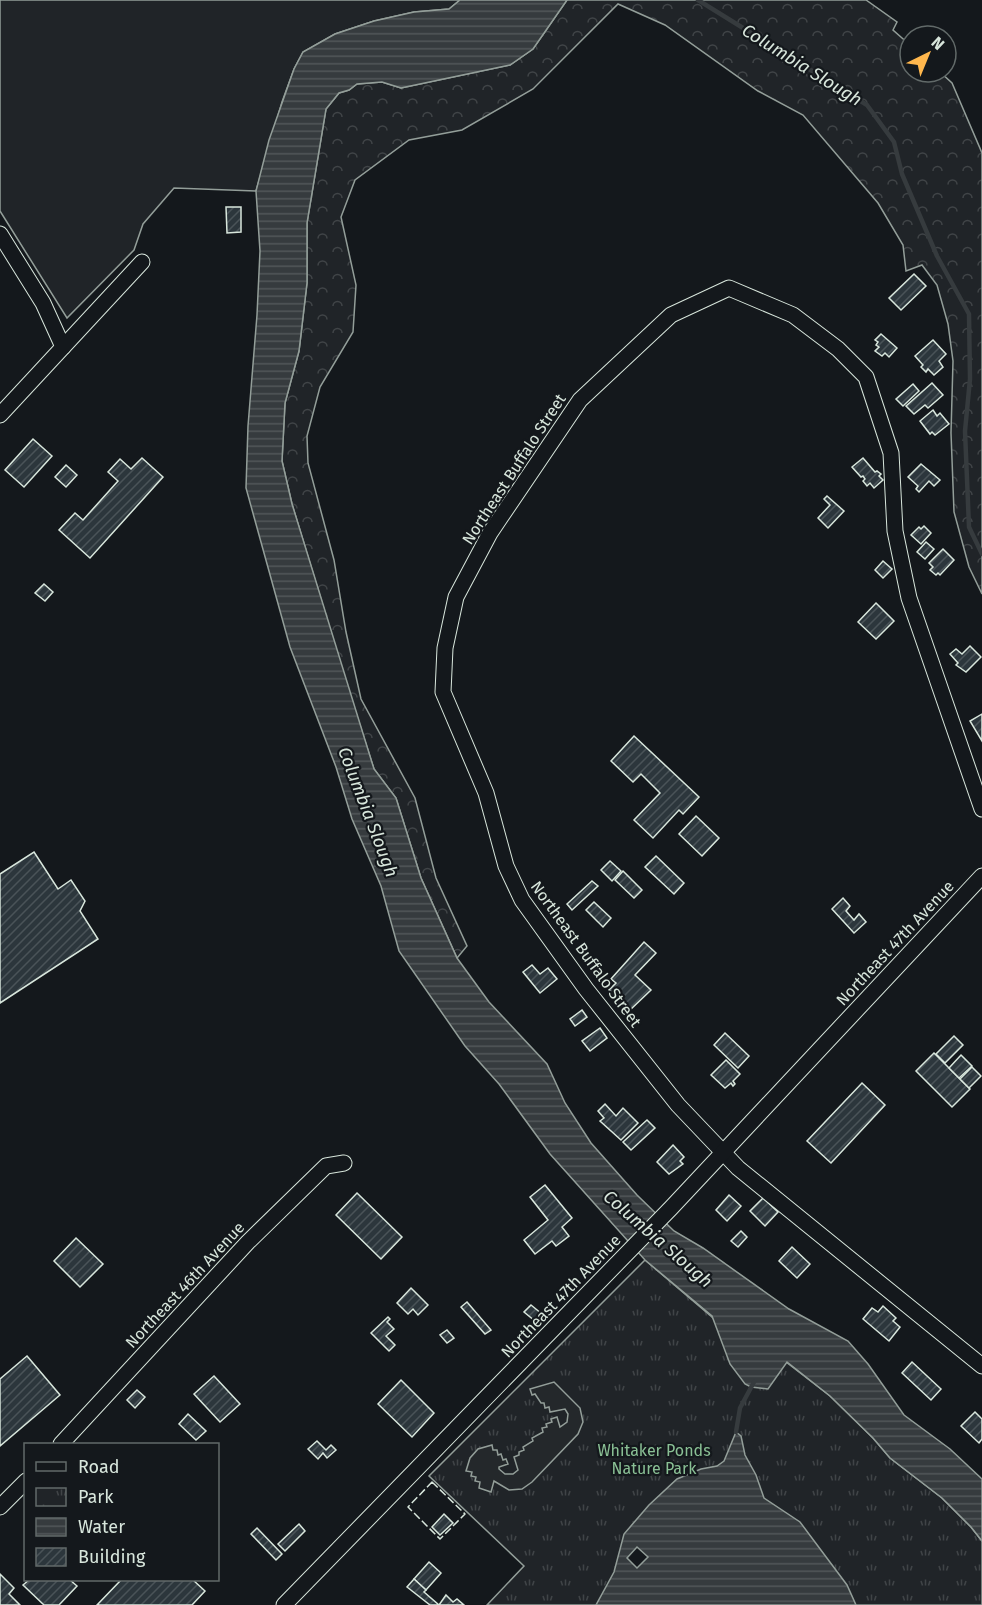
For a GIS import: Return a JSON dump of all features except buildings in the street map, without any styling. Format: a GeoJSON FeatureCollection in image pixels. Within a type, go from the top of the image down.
{"type":"FeatureCollection","features":[{"type":"Feature","properties":{"kind":"street"},"geometry":{"type":"LineString","coordinates":[[0,234],[43,303],[63,346]]}},
{"type":"Feature","properties":{"kind":"street"},"geometry":{"type":"LineString","coordinates":[[0,415],[142,261]]}},
{"type":"Feature","properties":{"kind":"street","name":"Northeast Buffalo Street"},"geometry":{"type":"LineString","coordinates":[[982,809],[909,598],[895,531],[892,461],[866,377],[830,343],[793,315],[729,288],[671,315],[580,400],[490,533],[456,597],[445,648],[443,692],[484,787],[493,812],[506,866],[522,900],[622,1035],[682,1110],[723,1154],[982,1366]]}},
{"type":"Feature","properties":{"kind":"street","name":"Northeast 47th Avenue"},"geometry":{"type":"LineString","coordinates":[[284,1605],[671,1209],[982,876]]}},
{"type":"Feature","properties":{"kind":"street","name":"Northeast 46th Avenue"},"geometry":{"type":"LineString","coordinates":[[61,1443],[112,1391],[248,1242],[326,1166],[344,1163]]}},
{"type":"Feature","properties":{"kind":"street"},"geometry":{"type":"LineString","coordinates":[[0,1507],[24,1483]]}},
{"type":"Feature","properties":{"kind":"green space"},"geometry":{"type":"Polygon","coordinates":[[[0,0],[460,0],[449,9],[414,12],[374,21],[335,34],[303,52],[282,102],[256,191],[174,188],[143,224],[134,250],[67,318],[0,211],[0,0]]]}},
{"type":"Feature","properties":{"kind":"green space"},"geometry":{"type":"Polygon","coordinates":[[[567,0],[866,0],[897,22],[893,30],[898,34],[898,84],[952,84],[982,153],[982,594],[969,567],[954,512],[951,433],[953,361],[948,324],[937,285],[922,265],[906,271],[903,245],[878,203],[803,115],[758,91],[665,25],[618,4],[533,89],[462,130],[409,140],[355,180],[341,217],[356,285],[353,332],[320,387],[307,436],[308,463],[334,560],[346,632],[361,699],[415,798],[436,878],[467,946],[457,958],[421,878],[396,798],[374,769],[347,685],[292,504],[282,461],[285,403],[299,351],[307,283],[307,223],[326,109],[339,93],[357,84],[382,82],[401,88],[510,65],[533,49],[567,0]]]}},
{"type":"Feature","properties":{"kind":"green space","name":"Whitaker Ponds Nature Park"},"geometry":{"type":"Polygon","coordinates":[[[645,1260],[738,1339],[786,1362],[830,1396],[890,1458],[942,1498],[971,1527],[982,1541],[982,1605],[487,1605],[524,1566],[429,1476],[645,1260]]]}},
{"type":"Feature","properties":{"kind":"shaded area"},"geometry":{"type":"Polygon","coordinates":[[[554,1382],[580,1408],[583,1422],[578,1434],[532,1482],[522,1489],[509,1490],[494,1481],[491,1492],[479,1488],[480,1482],[475,1481],[476,1477],[471,1476],[472,1472],[466,1471],[470,1458],[478,1449],[492,1445],[493,1450],[497,1450],[498,1455],[501,1454],[503,1460],[506,1459],[508,1464],[499,1469],[505,1474],[513,1474],[518,1470],[514,1457],[524,1450],[523,1447],[533,1441],[532,1438],[543,1432],[542,1428],[552,1422],[551,1419],[557,1417],[560,1427],[567,1422],[568,1414],[565,1409],[550,1412],[549,1407],[545,1408],[544,1403],[541,1403],[535,1394],[532,1395],[530,1389],[554,1382]]]}},
{"type":"Feature","properties":{"kind":"water"},"geometry":{"type":"Polygon","coordinates":[[[460,0],[567,0],[533,49],[510,65],[401,88],[382,82],[357,84],[339,93],[326,109],[307,223],[307,283],[299,351],[285,403],[282,461],[292,504],[374,769],[396,798],[421,878],[457,958],[489,1002],[547,1064],[565,1103],[591,1143],[637,1195],[674,1231],[703,1248],[789,1309],[848,1341],[868,1364],[904,1415],[950,1449],[982,1479],[982,1541],[942,1498],[890,1458],[830,1396],[787,1362],[768,1389],[745,1384],[730,1364],[712,1316],[645,1260],[550,1154],[499,1084],[465,1046],[399,951],[381,886],[352,819],[336,767],[290,647],[246,488],[260,251],[256,191],[269,140],[294,69],[303,52],[335,34],[374,21],[414,12],[449,9],[460,0]]]}},
{"type":"Feature","properties":{"kind":"water"},"geometry":{"type":"Polygon","coordinates":[[[736,1432],[741,1436],[745,1455],[756,1475],[764,1498],[800,1522],[847,1585],[856,1605],[596,1605],[614,1572],[624,1534],[649,1505],[677,1479],[701,1469],[717,1466],[724,1461],[736,1432]]]}},
{"type":"Feature","properties":{"kind":"pier"},"geometry":{"type":"Polygon","coordinates":[[[637,1547],[648,1557],[637,1568],[627,1558],[637,1547]]]}},
{"type":"Feature","properties":{"kind":"waterway","name":"Columbia Slough"},"geometry":{"type":"LineString","coordinates":[[698,0],[867,105],[894,142],[902,174],[937,256],[969,314],[970,379],[965,431],[969,527],[982,554]]}},
{"type":"Feature","properties":{"kind":"waterway"},"geometry":{"type":"LineString","coordinates":[[736,1432],[740,1408],[754,1382]]}},
{"type":"Feature","properties":{"kind":"fence"},"geometry":{"type":"LineString","coordinates":[[432,1482],[465,1514],[440,1539],[408,1507],[432,1482]]}}]}
